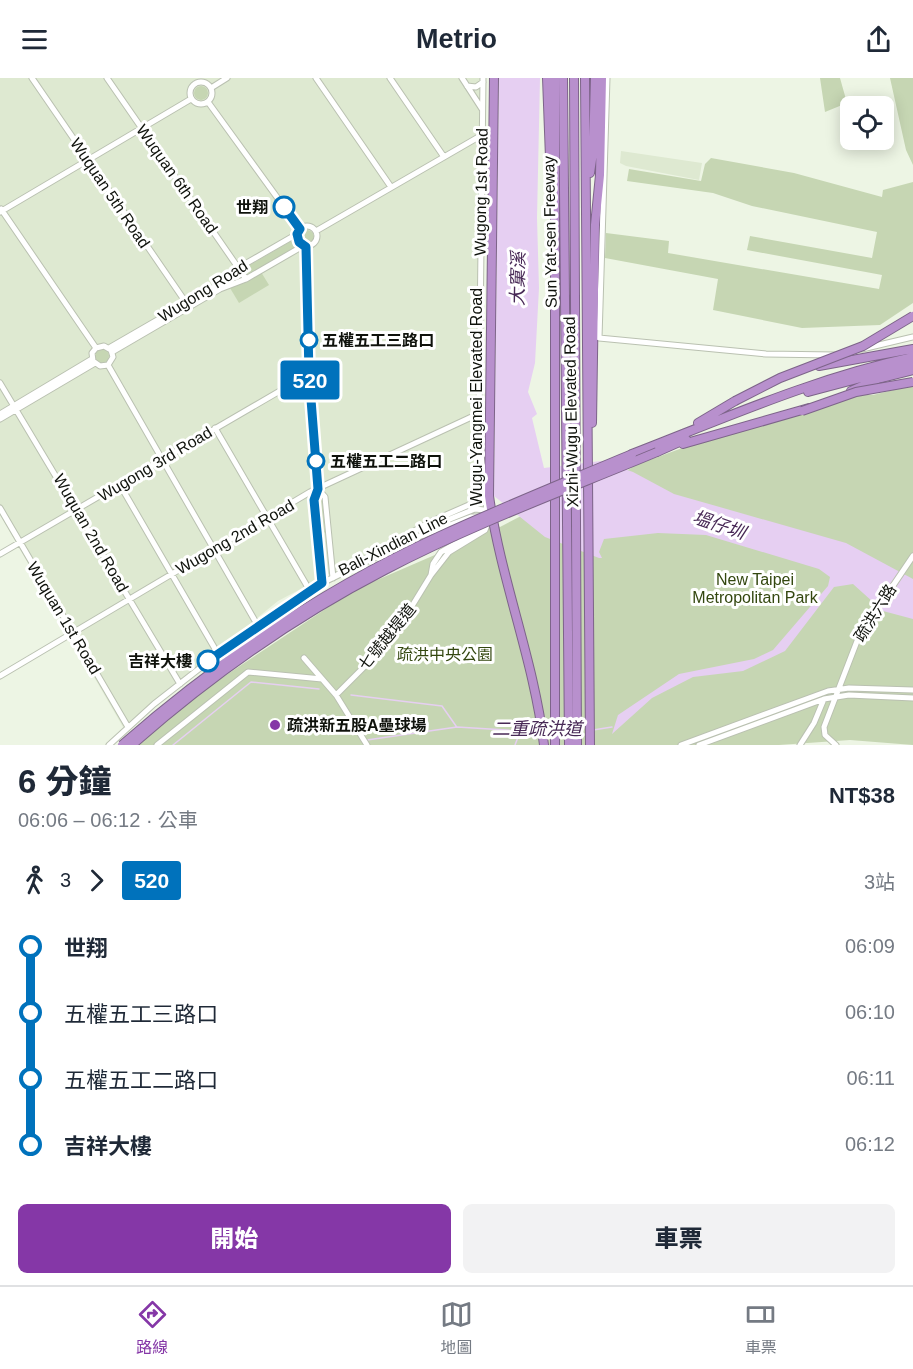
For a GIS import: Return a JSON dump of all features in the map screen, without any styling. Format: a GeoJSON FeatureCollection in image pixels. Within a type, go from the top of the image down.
{"type":"FeatureCollection","features":[{"type":"Feature","properties":{"kind":"highway","name":"Wugu-Yangmei Elevated Road"},"geometry":{"type":"LineString","coordinates":[[494,78],[489,496],[495,540],[536,695],[544,745]]}},
{"type":"Feature","properties":{"kind":"highway"},"geometry":{"type":"LineString","coordinates":[[547,78],[549,150],[555,187],[564,220]]}},
{"type":"Feature","properties":{"kind":"highway","name":"Xizhi-Wugu Elevated Road"},"geometry":{"type":"LineString","coordinates":[[555,78],[555,745]]}},
{"type":"Feature","properties":{"kind":"highway","name":"Sun Yat-sen Freeway"},"geometry":{"type":"LineString","coordinates":[[563,78],[569,745]]}},
{"type":"Feature","properties":{"kind":"highway","name":"Sun Yat-sen Freeway"},"geometry":{"type":"LineString","coordinates":[[574,78],[577,745]]}},
{"type":"Feature","properties":{"kind":"highway","name":"Xizhi-Wugu Elevated Road"},"geometry":{"type":"LineString","coordinates":[[585,78],[590,745]]}},
{"type":"Feature","properties":{"kind":"highway"},"geometry":{"type":"LineString","coordinates":[[575,253],[593,153],[595,78]]}},
{"type":"Feature","properties":{"kind":"highway"},"geometry":{"type":"LineString","coordinates":[[589,708],[592,658],[595,225],[600,175],[604,78]]}},
{"type":"Feature","properties":{"kind":"highway"},"geometry":{"type":"LineString","coordinates":[[633,454],[775,381],[869,343],[913,316]]}},
{"type":"Feature","properties":{"kind":"highway"},"geometry":{"type":"LineString","coordinates":[[809,368],[913,349]]}},
{"type":"Feature","properties":{"kind":"highway","name":"Bali-Xindian Line"},"geometry":{"type":"LineString","coordinates":[[122,745],[176,698],[228,659],[354,580],[441,535],[633,454],[805,387],[850,372],[913,357]]}},
{"type":"Feature","properties":{"kind":"highway","name":"Bali-Xindian Line"},"geometry":{"type":"LineString","coordinates":[[132,745],[185,699],[238,659],[384,570],[445,541],[712,428],[808,392],[913,364]]}},
{"type":"Feature","properties":{"kind":"highway"},"geometry":{"type":"LineString","coordinates":[[802,411],[878,379],[913,370]]}},
{"type":"Feature","properties":{"kind":"highway"},"geometry":{"type":"LineString","coordinates":[[657,452],[732,428],[802,411],[856,392],[913,381]]}},
{"type":"Feature","properties":{"kind":"street","name":"Wuquan 5th Road"},"geometry":{"type":"LineString","coordinates":[[32,78],[187,305]]}},
{"type":"Feature","properties":{"kind":"street","name":"Wuquan 6th Road"},"geometry":{"type":"LineString","coordinates":[[107,78],[246,279]]}},
{"type":"Feature","properties":{"kind":"street"},"geometry":{"type":"LineString","coordinates":[[190,78],[195,84]]}},
{"type":"Feature","properties":{"kind":"street"},"geometry":{"type":"LineString","coordinates":[[211,88],[227,78]]}},
{"type":"Feature","properties":{"kind":"street"},"geometry":{"type":"LineString","coordinates":[[316,78],[391,188]]}},
{"type":"Feature","properties":{"kind":"street"},"geometry":{"type":"LineString","coordinates":[[390,78],[444,157]]}},
{"type":"Feature","properties":{"kind":"street"},"geometry":{"type":"LineString","coordinates":[[462,78],[482,110]]}},
{"type":"Feature","properties":{"kind":"street"},"geometry":{"type":"LineString","coordinates":[[604,78],[599,338],[801,356],[835,354],[913,337]]}},
{"type":"Feature","properties":{"kind":"street"},"geometry":{"type":"LineString","coordinates":[[467,86],[476,87],[483,80]]}},
{"type":"Feature","properties":{"kind":"street","name":"Wugong 1st Road"},"geometry":{"type":"LineString","coordinates":[[109,745],[218,654],[322,583],[341,571],[413,536],[430,522],[478,501],[483,80]]}},
{"type":"Feature","properties":{"kind":"street"},"geometry":{"type":"LineString","coordinates":[[191,99],[191,89],[195,84],[204,82],[211,88],[212,94],[208,102]]}},
{"type":"Feature","properties":{"kind":"street"},"geometry":{"type":"LineString","coordinates":[[94,361],[96,348],[1,210],[191,99]]}},
{"type":"Feature","properties":{"kind":"street"},"geometry":{"type":"LineString","coordinates":[[191,99],[199,104],[208,102]]}},
{"type":"Feature","properties":{"kind":"street"},"geometry":{"type":"LineString","coordinates":[[208,102],[298,232],[299,242],[305,246]]}},
{"type":"Feature","properties":{"kind":"street"},"geometry":{"type":"LineString","coordinates":[[316,231],[482,135]]}},
{"type":"Feature","properties":{"kind":"street"},"geometry":{"type":"LineString","coordinates":[[298,232],[310,226],[316,231]]}},
{"type":"Feature","properties":{"kind":"street"},"geometry":{"type":"LineString","coordinates":[[305,246],[316,242],[316,231]]}},
{"type":"Feature","properties":{"kind":"street","name":"Wugong Road"},"geometry":{"type":"LineString","coordinates":[[110,350],[187,305],[218,285],[238,268],[298,232]]}},
{"type":"Feature","properties":{"kind":"street"},"geometry":{"type":"LineString","coordinates":[[305,246],[309,374],[318,489],[314,500],[322,583]]}},
{"type":"Feature","properties":{"kind":"street","name":"Wugong Road"},"geometry":{"type":"LineString","coordinates":[[187,305],[246,279],[305,246]]}},
{"type":"Feature","properties":{"kind":"street"},"geometry":{"type":"LineString","coordinates":[[94,361],[102,366],[108,365],[112,359],[110,350],[101,346],[96,348]]}},
{"type":"Feature","properties":{"kind":"street"},"geometry":{"type":"LineString","coordinates":[[0,418],[94,361]]}},
{"type":"Feature","properties":{"kind":"street"},"geometry":{"type":"LineString","coordinates":[[108,365],[258,626]]}},
{"type":"Feature","properties":{"kind":"street","name":"Wugong 3rd Road"},"geometry":{"type":"LineString","coordinates":[[0,555],[309,374]]}},
{"type":"Feature","properties":{"kind":"street","name":"Wuquan 2nd Road"},"geometry":{"type":"LineString","coordinates":[[0,383],[180,684]]}},
{"type":"Feature","properties":{"kind":"street"},"geometry":{"type":"LineString","coordinates":[[0,414],[16,407]]}},
{"type":"Feature","properties":{"kind":"street","name":"Wugong 2nd Road"},"geometry":{"type":"LineString","coordinates":[[0,676],[129,598],[318,489],[478,414]]}},
{"type":"Feature","properties":{"kind":"street"},"geometry":{"type":"LineString","coordinates":[[413,536],[476,509],[487,513],[478,423]]}},
{"type":"Feature","properties":{"kind":"street"},"geometry":{"type":"LineString","coordinates":[[215,428],[310,591]]}},
{"type":"Feature","properties":{"kind":"street"},"geometry":{"type":"LineString","coordinates":[[120,485],[218,654]]}},
{"type":"Feature","properties":{"kind":"street"},"geometry":{"type":"LineString","coordinates":[[318,489],[325,497],[333,578]]}},
{"type":"Feature","properties":{"kind":"street","name":"Wuquan 1st Road"},"geometry":{"type":"LineString","coordinates":[[0,508],[128,727]]}},
{"type":"Feature","properties":{"kind":"street","name":"七號越堤道"},"geometry":{"type":"LineString","coordinates":[[336,695],[396,631],[431,574],[449,552],[485,530],[487,513]]}},
{"type":"Feature","properties":{"kind":"street","name":"七號越堤道"},"geometry":{"type":"LineString","coordinates":[[413,536],[475,516],[482,519],[479,530],[441,552],[433,564],[431,574]]}},
{"type":"Feature","properties":{"kind":"street","name":"疏洪六路"},"geometry":{"type":"LineString","coordinates":[[836,745],[825,735],[824,726],[843,674],[859,636],[875,609],[913,556]]}},
{"type":"Feature","properties":{"kind":"street"},"geometry":{"type":"LineString","coordinates":[[304,658],[336,695],[368,745]]}},
{"type":"Feature","properties":{"kind":"street"},"geometry":{"type":"LineString","coordinates":[[157,745],[248,672],[322,679]]}},
{"type":"Feature","properties":{"kind":"street","name":"疏洪六路"},"geometry":{"type":"LineString","coordinates":[[828,691],[843,674]]}},
{"type":"Feature","properties":{"kind":"street"},"geometry":{"type":"LineString","coordinates":[[681,745],[828,691],[838,689],[913,690]]}},
{"type":"Feature","properties":{"kind":"street"},"geometry":{"type":"LineString","coordinates":[[800,745],[814,723],[828,691]]}},
{"type":"Feature","properties":{"kind":"street"},"geometry":{"type":"LineString","coordinates":[[699,745],[835,696],[913,698]]}},
{"type":"Feature","properties":{"kind":"shaded area"},"geometry":{"type":"Polygon","coordinates":[[[0,78],[480,78],[475,501],[425,523],[278,601],[123,727],[0,515],[0,78]]]}},
{"type":"Feature","properties":{"kind":"shaded area"},"geometry":{"type":"Polygon","coordinates":[[[621,151],[702,163],[699,180],[626,166],[620,163],[621,151]]]}},
{"type":"Feature","properties":{"kind":"green space"},"geometry":{"type":"Polygon","coordinates":[[[820,78],[840,78],[845,96],[840,96],[840,106],[825,112],[820,78]]]}},
{"type":"Feature","properties":{"kind":"green space"},"geometry":{"type":"Polygon","coordinates":[[[890,78],[913,78],[913,165],[906,150],[890,78]]]}},
{"type":"Feature","properties":{"kind":"green space"},"geometry":{"type":"Polygon","coordinates":[[[198,86],[204,86],[208,93],[204,100],[198,100],[194,96],[194,90],[198,86]]]}},
{"type":"Feature","properties":{"kind":"green space"},"geometry":{"type":"Polygon","coordinates":[[[711,158],[794,173],[882,197],[883,190],[913,182],[913,303],[880,325],[802,328],[713,310],[718,279],[605,258],[606,233],[669,241],[668,253],[879,289],[882,275],[747,250],[750,236],[872,258],[877,232],[752,206],[713,193],[627,181],[629,169],[701,181],[705,164],[711,158]]]}},
{"type":"Feature","properties":{"kind":"green space"},"geometry":{"type":"Polygon","coordinates":[[[304,230],[310,230],[314,237],[310,244],[304,244],[300,240],[300,234],[304,230]]]}},
{"type":"Feature","properties":{"kind":"green space"},"geometry":{"type":"Polygon","coordinates":[[[291,241],[296,244],[295,248],[248,276],[243,269],[291,241]]]}},
{"type":"Feature","properties":{"kind":"green space"},"geometry":{"type":"Polygon","coordinates":[[[261,272],[269,285],[239,303],[230,288],[261,272]]]}},
{"type":"Feature","properties":{"kind":"green space"},"geometry":{"type":"Polygon","coordinates":[[[99,349],[105,349],[109,356],[105,363],[99,363],[95,359],[95,353],[99,349]]]}},
{"type":"Feature","properties":{"kind":"green space","name":"New Taipei Metropolitan Park"},"geometry":{"type":"Polygon","coordinates":[[[913,385],[913,745],[850,740],[779,745],[139,745],[184,703],[354,590],[444,551],[495,524],[500,527],[546,503],[615,478],[636,465],[715,436],[855,395],[873,395],[913,385]]]}},
{"type":"Feature","properties":{"kind":"green space"},"geometry":{"type":"Polygon","coordinates":[[[318,497],[322,498],[325,532],[322,535],[319,533],[318,497]]]}},
{"type":"Feature","properties":{"kind":"water"},"geometry":{"type":"Polygon","coordinates":[[[499,78],[540,78],[537,218],[539,288],[535,363],[528,392],[537,414],[532,418],[544,468],[601,461],[633,472],[674,494],[846,543],[913,579],[913,619],[883,611],[853,584],[834,587],[785,651],[743,671],[693,677],[652,698],[612,734],[618,715],[679,674],[754,659],[773,650],[828,586],[830,577],[819,569],[706,535],[658,533],[604,539],[599,552],[602,558],[599,558],[545,537],[494,496],[499,78]]]}},
{"type":"Feature","properties":{"kind":"waterway"},"geometry":{"type":"LineString","coordinates":[[173,745],[251,682],[319,689]]}},
{"type":"Feature","properties":{"kind":"waterway","name":"二重疏洪道"},"geometry":{"type":"LineString","coordinates":[[351,695],[442,706],[456,726]]}},
{"type":"Feature","properties":{"kind":"waterway","name":"二重疏洪道"},"geometry":{"type":"LineString","coordinates":[[367,740],[457,727],[538,732]]}},
{"type":"Feature","properties":{"kind":"waterway","name":"二重疏洪道"},"geometry":{"type":"LineString","coordinates":[[593,730],[612,727]]}},
{"type":"Feature","properties":{"kind":"waterway"},"geometry":{"type":"LineString","coordinates":[[515,745],[520,732]]}},
{"type":"Feature","properties":{"kind":"bus line","name":"520"},"geometry":{"type":"LineString","coordinates":[[208,661],[322,583],[314,500],[318,489],[309,374],[306,247],[297,240],[300,229],[284,207]]}},
{"type":"Feature","properties":{"kind":"place","name":"世翔"},"geometry":{"type":"Point","coordinates":[284,207]}},
{"type":"Feature","properties":{"kind":"place","name":"五權五工三路口"},"geometry":{"type":"Point","coordinates":[309,340]}},
{"type":"Feature","properties":{"kind":"place","name":"五權五工二路口"},"geometry":{"type":"Point","coordinates":[316,461]}},
{"type":"Feature","properties":{"kind":"place","name":"吉祥大樓"},"geometry":{"type":"Point","coordinates":[208,661]}},
{"type":"Feature","properties":{"kind":"place","name":"疏洪新五股A壘球場"},"geometry":{"type":"Point","coordinates":[275,725]}},
{"type":"Feature","properties":{"kind":"water label","name":"大窠溪"},"geometry":{"type":"Point","coordinates":[518,279]}},
{"type":"Feature","properties":{"kind":"water label","name":"塭仔圳"},"geometry":{"type":"Point","coordinates":[719,525]}},
{"type":"Feature","properties":{"kind":"park label","name":"疏洪中央公園"},"geometry":{"type":"Point","coordinates":[445,654]}}]}
